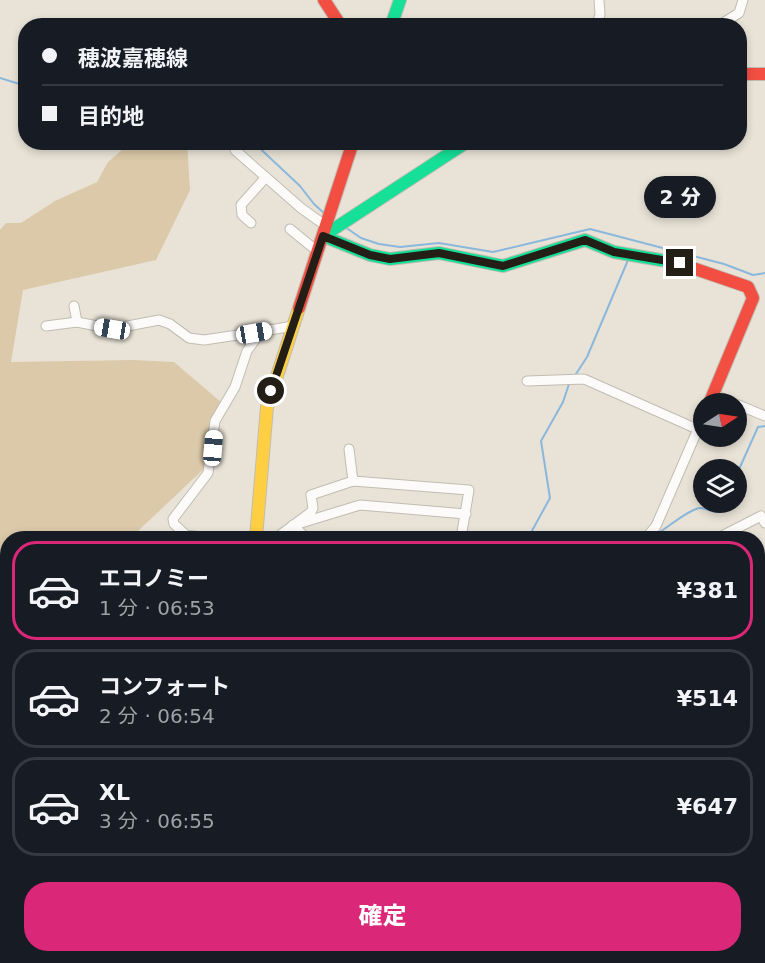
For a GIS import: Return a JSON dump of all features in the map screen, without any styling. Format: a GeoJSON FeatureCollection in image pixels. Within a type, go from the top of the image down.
{"type":"FeatureCollection","features":[{"type":"Feature","properties":{"kind":"street"},"geometry":{"type":"LineString","coordinates":[[324,0],[336,18]]}},
{"type":"Feature","properties":{"kind":"street"},"geometry":{"type":"LineString","coordinates":[[394,18],[400,0]]}},
{"type":"Feature","properties":{"kind":"street"},"geometry":{"type":"LineString","coordinates":[[599,0],[599,18]]}},
{"type":"Feature","properties":{"kind":"street"},"geometry":{"type":"LineString","coordinates":[[731,18],[739,13],[743,0]]}},
{"type":"Feature","properties":{"kind":"street"},"geometry":{"type":"LineString","coordinates":[[747,74],[765,74]]}},
{"type":"Feature","properties":{"kind":"street"},"geometry":{"type":"LineString","coordinates":[[235,150],[325,231],[370,255],[390,259],[439,253],[503,266],[585,240],[614,252],[680,263],[743,285],[751,290],[753,298],[713,393]]}},
{"type":"Feature","properties":{"kind":"street"},"geometry":{"type":"LineString","coordinates":[[257,531],[267,407],[350,150]]}},
{"type":"Feature","properties":{"kind":"street"},"geometry":{"type":"LineString","coordinates":[[325,231],[454,150]]}},
{"type":"Feature","properties":{"kind":"street"},"geometry":{"type":"LineString","coordinates":[[251,223],[242,215],[241,205],[266,177]]}},
{"type":"Feature","properties":{"kind":"street"},"geometry":{"type":"LineString","coordinates":[[290,229],[317,250]]}},
{"type":"Feature","properties":{"kind":"street"},"geometry":{"type":"LineString","coordinates":[[74,306],[77,322]]}},
{"type":"Feature","properties":{"kind":"street"},"geometry":{"type":"LineString","coordinates":[[46,326],[77,322],[112,329],[159,320],[170,324],[189,338],[204,340],[293,326]]}},
{"type":"Feature","properties":{"kind":"street"},"geometry":{"type":"LineString","coordinates":[[182,531],[174,524],[173,519],[208,473],[216,421],[235,387],[247,351],[257,338],[270,330]]}},
{"type":"Feature","properties":{"kind":"street"},"geometry":{"type":"LineString","coordinates":[[527,381],[584,379],[693,427]]}},
{"type":"Feature","properties":{"kind":"street"},"geometry":{"type":"LineString","coordinates":[[747,409],[765,416]]}},
{"type":"Feature","properties":{"kind":"street"},"geometry":{"type":"LineString","coordinates":[[652,531],[693,438]]}},
{"type":"Feature","properties":{"kind":"street"},"geometry":{"type":"LineString","coordinates":[[349,449],[353,481]]}},
{"type":"Feature","properties":{"kind":"street"},"geometry":{"type":"LineString","coordinates":[[285,531],[313,508],[311,495],[353,481],[469,490],[462,531]]}},
{"type":"Feature","properties":{"kind":"street"},"geometry":{"type":"LineString","coordinates":[[293,525],[360,505],[466,514]]}},
{"type":"Feature","properties":{"kind":"street"},"geometry":{"type":"LineString","coordinates":[[734,531],[764,518]]}},
{"type":"Feature","properties":{"kind":"street"},"geometry":{"type":"LineString","coordinates":[[293,525],[299,531]]}},
{"type":"Feature","properties":{"kind":"shaded area"},"geometry":{"type":"Polygon","coordinates":[[[122,150],[187,150],[190,190],[156,260],[23,290],[11,362],[133,360],[174,362],[222,403],[217,444],[210,463],[138,531],[0,531],[0,230],[6,223],[21,223],[55,201],[97,182],[108,162],[122,150]]]}},
{"type":"Feature","properties":{"kind":"waterway"},"geometry":{"type":"LineString","coordinates":[[0,78],[18,84]]}},
{"type":"Feature","properties":{"kind":"waterway"},"geometry":{"type":"LineString","coordinates":[[262,150],[300,186],[325,214]]}},
{"type":"Feature","properties":{"kind":"waterway"},"geometry":{"type":"LineString","coordinates":[[345,227],[361,238],[379,244],[400,247],[439,243],[493,252],[590,229],[724,264],[753,275],[765,273]]}},
{"type":"Feature","properties":{"kind":"waterway"},"geometry":{"type":"LineString","coordinates":[[574,377],[587,357],[628,260]]}},
{"type":"Feature","properties":{"kind":"waterway"},"geometry":{"type":"LineString","coordinates":[[532,531],[550,498],[541,441],[563,402],[569,384]]}},
{"type":"Feature","properties":{"kind":"waterway"},"geometry":{"type":"LineString","coordinates":[[744,459],[758,427],[765,426]]}},
{"type":"Feature","properties":{"kind":"waterway"},"geometry":{"type":"LineString","coordinates":[[661,531],[693,510]]}},
{"type":"Feature","properties":{"kind":"traffic: fast"},"geometry":{"type":"LineString","coordinates":[[394,18],[400,0]]}},
{"type":"Feature","properties":{"kind":"traffic: fast"},"geometry":{"type":"LineString","coordinates":[[323,236],[455,150]]}},
{"type":"Feature","properties":{"kind":"traffic: fast"},"geometry":{"type":"LineString","coordinates":[[323,236],[370,255],[390,259],[439,253],[503,266],[585,240],[614,252],[678,263]]}},
{"type":"Feature","properties":{"kind":"traffic: slow"},"geometry":{"type":"LineString","coordinates":[[257,531],[267,407],[299,308]]}},
{"type":"Feature","properties":{"kind":"traffic: jam"},"geometry":{"type":"LineString","coordinates":[[324,0],[336,18]]}},
{"type":"Feature","properties":{"kind":"traffic: jam"},"geometry":{"type":"LineString","coordinates":[[747,74],[765,74]]}},
{"type":"Feature","properties":{"kind":"traffic: jam"},"geometry":{"type":"LineString","coordinates":[[299,308],[350,150]]}},
{"type":"Feature","properties":{"kind":"traffic: jam"},"geometry":{"type":"LineString","coordinates":[[678,263],[748,287],[753,298],[714,393]]}},
{"type":"Feature","properties":{"kind":"route"},"geometry":{"type":"LineString","coordinates":[[271,391],[323,236],[370,255],[390,259],[415,254],[439,253],[481,264],[503,266],[585,240],[593,241],[614,252],[661,258],[680,263]]}}]}
